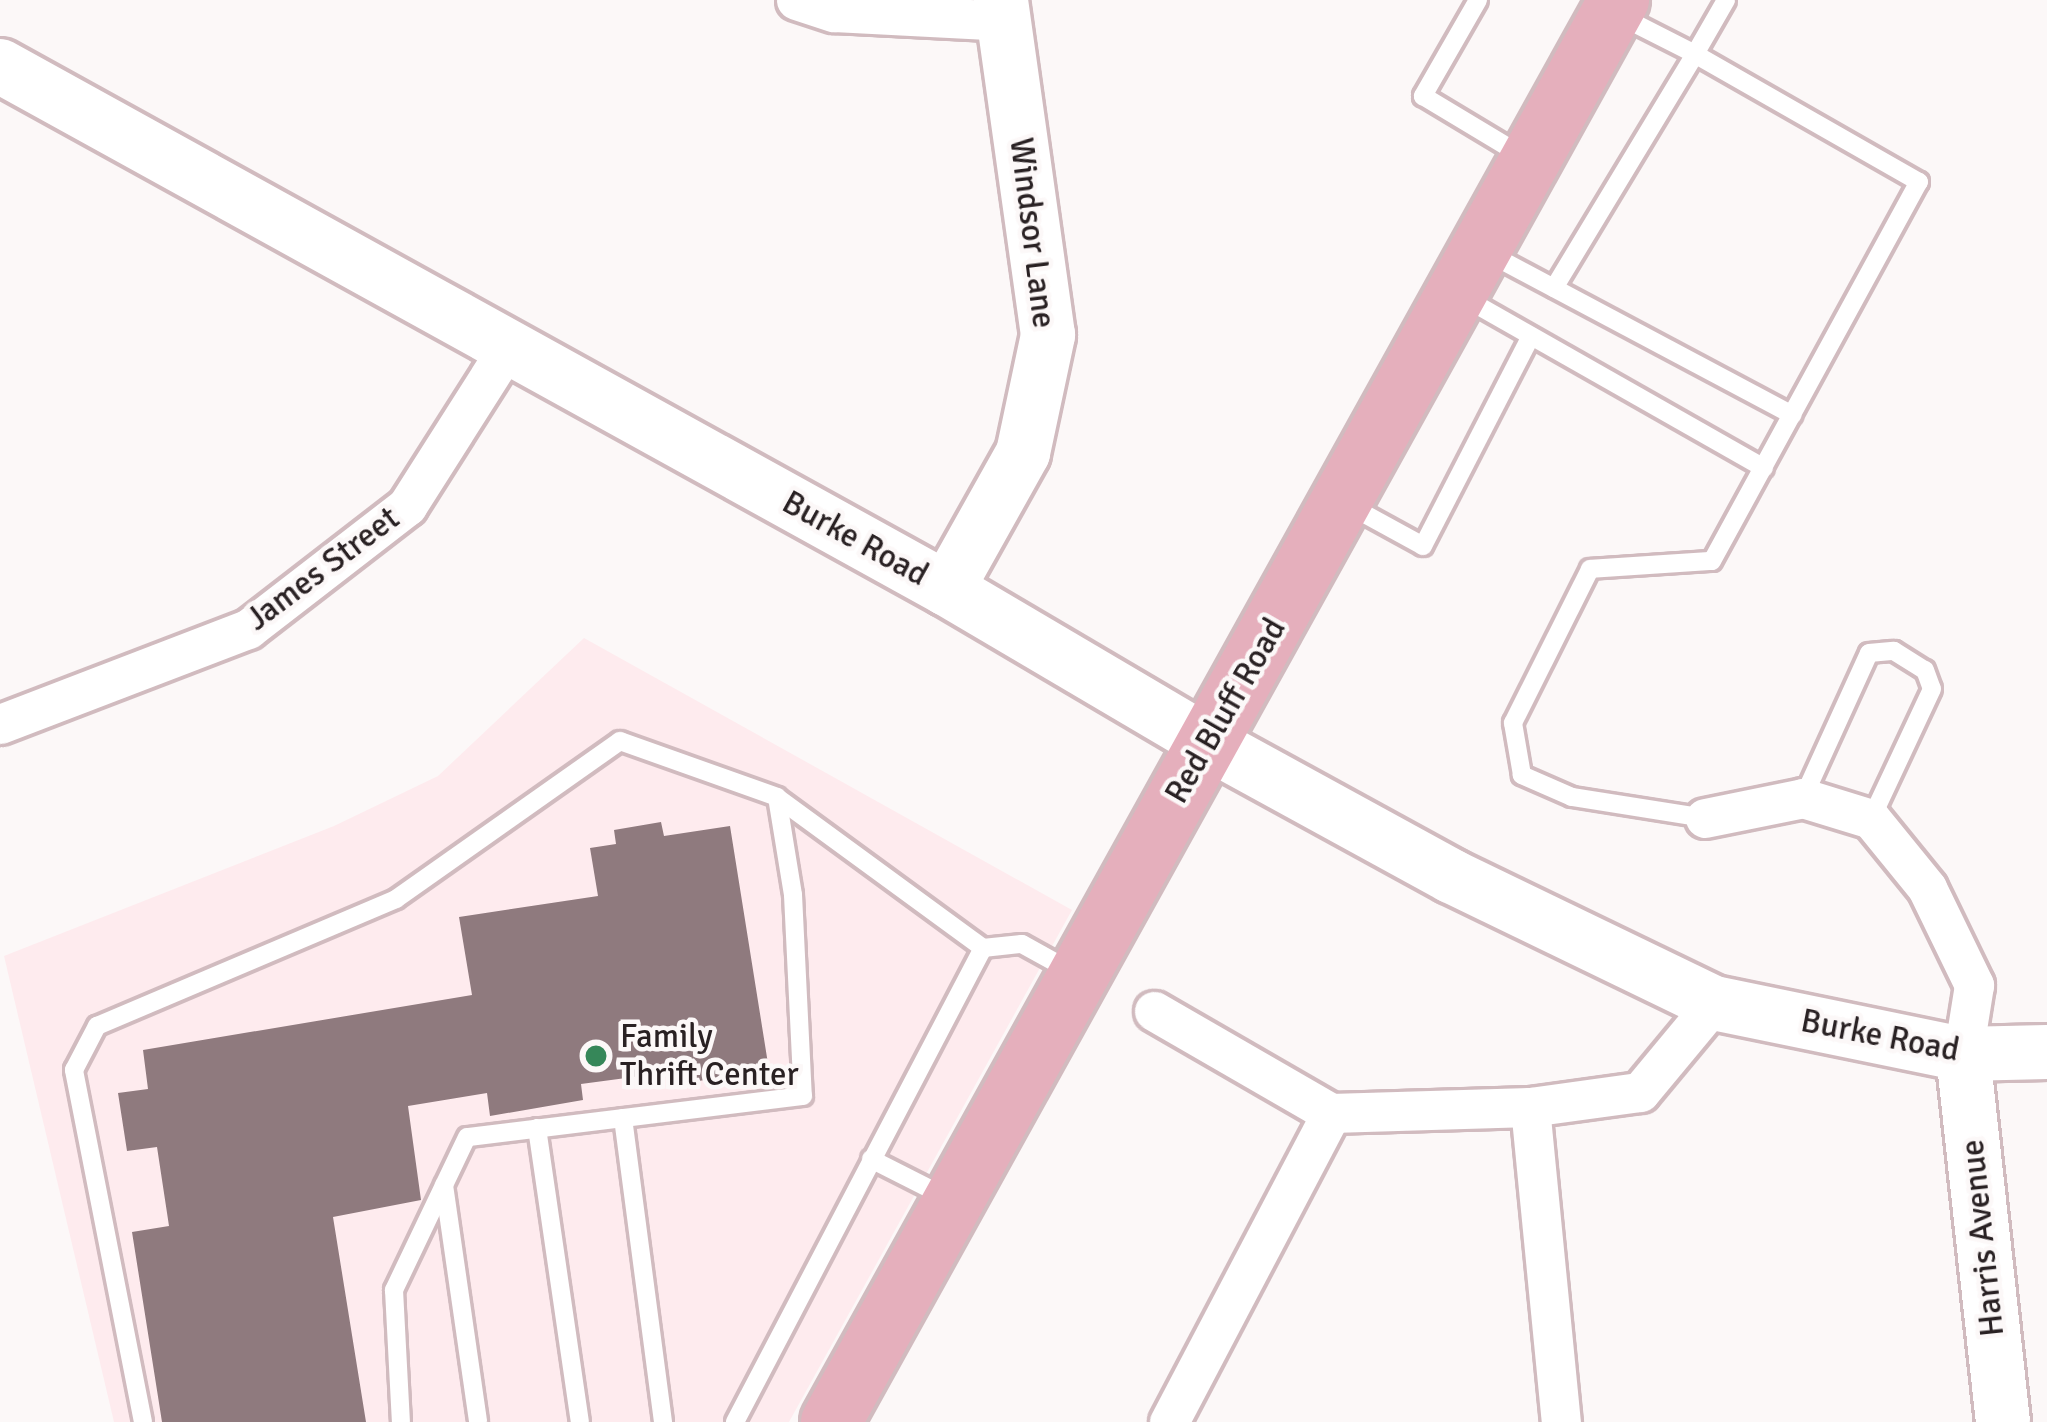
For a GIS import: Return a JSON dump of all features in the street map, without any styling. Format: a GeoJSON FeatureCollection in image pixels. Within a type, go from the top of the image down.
{"type":"FeatureCollection","features":[{"type":"Feature","properties":{"kind":"main road","name":"Red Bluff Road"},"geometry":{"type":"LineString","coordinates":[[831,1422],[1075,973],[1210,744],[1344,502],[1610,4]]}},
{"type":"Feature","properties":{"kind":"street"},"geometry":{"type":"LineString","coordinates":[[796,0],[834,12],[1002,10]]}},
{"type":"Feature","properties":{"kind":"street","name":"Windsor Lane"},"geometry":{"type":"LineString","coordinates":[[947,590],[1023,453],[1048,335],[1002,10]]}},
{"type":"Feature","properties":{"kind":"street","name":"Burke Road"},"geometry":{"type":"LineString","coordinates":[[4,81],[947,590],[1210,744],[1451,876],[1714,1003],[1963,1054],[2047,1052]]}},
{"type":"Feature","properties":{"kind":"street","name":"James Street"},"geometry":{"type":"LineString","coordinates":[[0,724],[248,629],[282,604],[407,506],[506,350]]}},
{"type":"Feature","properties":{"kind":"street"},"geometry":{"type":"LineString","coordinates":[[1705,818],[1803,798],[1871,819],[1927,888],[1974,985],[1963,1054]]}},
{"type":"Feature","properties":{"kind":"street"},"geometry":{"type":"LineString","coordinates":[[1154,1011],[1331,1113],[1530,1107],[1640,1092],[1714,1003]]}},
{"type":"Feature","properties":{"kind":"street","name":"Harris Avenue"},"geometry":{"type":"LineString","coordinates":[[1963,1054],[2003,1422]]}},
{"type":"Feature","properties":{"kind":"street"},"geometry":{"type":"LineString","coordinates":[[1530,1107],[1561,1422]]}},
{"type":"Feature","properties":{"kind":"street"},"geometry":{"type":"LineString","coordinates":[[1168,1422],[1331,1113]]}},
{"type":"Feature","properties":{"kind":"lane"},"geometry":{"type":"LineString","coordinates":[[1478,0],[1423,96],[1530,161]]}},
{"type":"Feature","properties":{"kind":"lane"},"geometry":{"type":"LineString","coordinates":[[1554,288],[1726,0]]}},
{"type":"Feature","properties":{"kind":"lane"},"geometry":{"type":"LineString","coordinates":[[1610,4],[1919,182],[1712,560],[1590,569],[1513,723],[1522,775],[1572,797],[1705,818]]}},
{"type":"Feature","properties":{"kind":"lane"},"geometry":{"type":"LineString","coordinates":[[1470,272],[1554,288],[1792,415]]}},
{"type":"Feature","properties":{"kind":"lane"},"geometry":{"type":"LineString","coordinates":[[1470,272],[1531,336],[1764,468]]}},
{"type":"Feature","properties":{"kind":"lane"},"geometry":{"type":"LineString","coordinates":[[1344,502],[1424,546],[1531,336]]}},
{"type":"Feature","properties":{"kind":"lane"},"geometry":{"type":"LineString","coordinates":[[1803,798],[1869,653],[1894,651],[1925,670],[1932,689],[1871,819]]}},
{"type":"Feature","properties":{"kind":"lane"},"geometry":{"type":"LineString","coordinates":[[143,1422],[74,1070],[97,1025],[397,898],[620,741],[777,796],[983,948],[1022,944],[1075,973]]}},
{"type":"Feature","properties":{"kind":"lane"},"geometry":{"type":"LineString","coordinates":[[401,1422],[394,1290],[467,1137],[802,1096],[793,896],[777,796]]}},
{"type":"Feature","properties":{"kind":"lane"},"geometry":{"type":"LineString","coordinates":[[735,1422],[983,948]]}},
{"type":"Feature","properties":{"kind":"lane"},"geometry":{"type":"LineString","coordinates":[[623,1118],[663,1422]]}},
{"type":"Feature","properties":{"kind":"lane"},"geometry":{"type":"LineString","coordinates":[[537,1128],[580,1422]]}},
{"type":"Feature","properties":{"kind":"lane"},"geometry":{"type":"LineString","coordinates":[[871,1159],[952,1200]]}},
{"type":"Feature","properties":{"kind":"lane"},"geometry":{"type":"LineString","coordinates":[[444,1185],[478,1422]]}},
{"type":"Feature","properties":{"kind":"shaded area"},"geometry":{"type":"Polygon","coordinates":[[[584,638],[1072,910],[789,1422],[114,1422],[4,956],[334,826],[438,776],[584,638]]]}},
{"type":"Feature","properties":{"kind":"building"},"geometry":{"type":"Polygon","coordinates":[[[661,822],[664,836],[730,826],[769,1070],[673,1085],[671,1072],[581,1084],[583,1100],[490,1116],[487,1093],[408,1106],[421,1200],[333,1217],[366,1422],[162,1422],[132,1232],[169,1226],[157,1147],[127,1151],[118,1093],[148,1089],[143,1050],[472,995],[459,917],[598,896],[590,848],[616,844],[614,830],[661,822]]]}},
{"type":"Feature","properties":{"kind":"place","name":"Family Thrift Center"},"geometry":{"type":"Point","coordinates":[596,1056]}}]}
